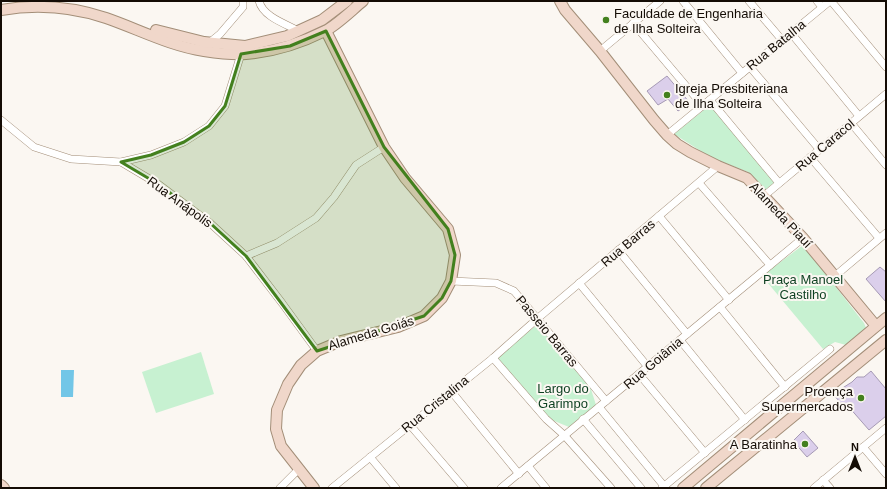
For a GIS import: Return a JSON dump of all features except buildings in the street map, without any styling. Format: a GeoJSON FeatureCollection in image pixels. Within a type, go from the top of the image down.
{"type":"FeatureCollection","features":[{"type":"Feature","properties":{"kind":"street"},"geometry":{"type":"LineString","coordinates":[[1,4],[39,1],[64,3],[107,13],[153,30],[209,43],[245,46],[288,36],[322,20],[347,1]]}},
{"type":"Feature","properties":{"kind":"street"},"geometry":{"type":"LineString","coordinates":[[209,43],[220,34],[243,7],[243,1]]}},
{"type":"Feature","properties":{"kind":"street"},"geometry":{"type":"LineString","coordinates":[[259,1],[260,7],[274,19],[299,31]]}},
{"type":"Feature","properties":{"kind":"street"},"geometry":{"type":"LineString","coordinates":[[1,10],[39,7],[78,11],[105,18],[177,44],[203,51],[241,54],[290,46],[326,31],[363,1]]}},
{"type":"Feature","properties":{"kind":"street","name":"Alameda Piauí"},"geometry":{"type":"LineString","coordinates":[[560,1],[565,10],[667,135],[677,144],[690,152],[747,178],[803,238],[876,326]]}},
{"type":"Feature","properties":{"kind":"street"},"geometry":{"type":"LineString","coordinates":[[600,51],[660,1]]}},
{"type":"Feature","properties":{"kind":"street"},"geometry":{"type":"LineString","coordinates":[[683,1],[742,74]]}},
{"type":"Feature","properties":{"kind":"street"},"geometry":{"type":"LineString","coordinates":[[749,1],[782,40]]}},
{"type":"Feature","properties":{"kind":"street"},"geometry":{"type":"LineString","coordinates":[[817,1],[822,7]]}},
{"type":"Feature","properties":{"kind":"street"},"geometry":{"type":"LineString","coordinates":[[830,1],[886,67]]}},
{"type":"Feature","properties":{"kind":"street","name":"Rua Batalha"},"geometry":{"type":"LineString","coordinates":[[667,135],[830,1]]}},
{"type":"Feature","properties":{"kind":"street"},"geometry":{"type":"LineString","coordinates":[[633,23],[703,106]]}},
{"type":"Feature","properties":{"kind":"street","name":"Alameda Goiás"},"geometry":{"type":"LineString","coordinates":[[314,488],[281,446],[276,429],[278,410],[288,384],[301,365],[317,351],[341,341],[398,327],[424,316],[442,298],[451,281],[455,255],[448,229],[405,178],[384,147],[326,31]]}},
{"type":"Feature","properties":{"kind":"street"},"geometry":{"type":"LineString","coordinates":[[791,33],[860,116]]}},
{"type":"Feature","properties":{"kind":"street"},"geometry":{"type":"LineString","coordinates":[[121,162],[151,155],[184,142],[209,126],[225,106],[241,54]]}},
{"type":"Feature","properties":{"kind":"street"},"geometry":{"type":"LineString","coordinates":[[750,67],[819,149]]}},
{"type":"Feature","properties":{"kind":"street","name":"Rua Caracol"},"geometry":{"type":"LineString","coordinates":[[764,196],[886,94]]}},
{"type":"Feature","properties":{"kind":"street"},"geometry":{"type":"LineString","coordinates":[[710,100],[779,183]]}},
{"type":"Feature","properties":{"kind":"street","name":"Rua Anápolis"},"geometry":{"type":"LineString","coordinates":[[1,120],[34,147],[71,159],[121,162],[158,184],[210,223],[246,256],[317,351]]}},
{"type":"Feature","properties":{"kind":"street"},"geometry":{"type":"LineString","coordinates":[[851,123],[886,165]]}},
{"type":"Feature","properties":{"kind":"street"},"geometry":{"type":"LineString","coordinates":[[246,256],[276,243],[316,218],[334,197],[356,165],[384,147]]}},
{"type":"Feature","properties":{"kind":"street"},"geometry":{"type":"LineString","coordinates":[[810,157],[879,238]]}},
{"type":"Feature","properties":{"kind":"street","name":"Rua Barras"},"geometry":{"type":"LineString","coordinates":[[537,319],[718,166]]}},
{"type":"Feature","properties":{"kind":"street"},"geometry":{"type":"LineString","coordinates":[[699,182],[770,265]]}},
{"type":"Feature","properties":{"kind":"street"},"geometry":{"type":"LineString","coordinates":[[659,216],[729,300]]}},
{"type":"Feature","properties":{"kind":"street"},"geometry":{"type":"LineString","coordinates":[[835,276],[886,233]]}},
{"type":"Feature","properties":{"kind":"street","name":"Rua Goiânia"},"geometry":{"type":"LineString","coordinates":[[501,488],[803,238]]}},
{"type":"Feature","properties":{"kind":"street"},"geometry":{"type":"LineString","coordinates":[[618,250],[688,334]]}},
{"type":"Feature","properties":{"kind":"street","name":"Passeio Barras"},"geometry":{"type":"LineString","coordinates":[[451,281],[496,283],[514,291],[606,402]]}},
{"type":"Feature","properties":{"kind":"street"},"geometry":{"type":"LineString","coordinates":[[579,283],[648,367]]}},
{"type":"Feature","properties":{"kind":"street"},"geometry":{"type":"LineString","coordinates":[[720,307],[785,387]]}},
{"type":"Feature","properties":{"kind":"street"},"geometry":{"type":"LineString","coordinates":[[683,488],[886,318]]}},
{"type":"Feature","properties":{"kind":"street","name":"Rua Cristalina"},"geometry":{"type":"LineString","coordinates":[[332,488],[493,358],[537,319]]}},
{"type":"Feature","properties":{"kind":"street"},"geometry":{"type":"LineString","coordinates":[[680,340],[745,420]]}},
{"type":"Feature","properties":{"kind":"street"},"geometry":{"type":"LineString","coordinates":[[706,488],[886,340]]}},
{"type":"Feature","properties":{"kind":"street"},"geometry":{"type":"LineString","coordinates":[[599,407],[663,487],[830,349]]}},
{"type":"Feature","properties":{"kind":"street"},"geometry":{"type":"LineString","coordinates":[[493,358],[546,420],[564,435],[611,488]]}},
{"type":"Feature","properties":{"kind":"street"},"geometry":{"type":"LineString","coordinates":[[639,374],[705,453]]}},
{"type":"Feature","properties":{"kind":"street"},"geometry":{"type":"LineString","coordinates":[[451,392],[518,474]]}},
{"type":"Feature","properties":{"kind":"street"},"geometry":{"type":"LineString","coordinates":[[583,420],[641,488]]}},
{"type":"Feature","properties":{"kind":"street"},"geometry":{"type":"LineString","coordinates":[[410,425],[464,488]]}},
{"type":"Feature","properties":{"kind":"street"},"geometry":{"type":"LineString","coordinates":[[814,488],[886,428]]}},
{"type":"Feature","properties":{"kind":"street"},"geometry":{"type":"LineString","coordinates":[[864,446],[886,474]]}},
{"type":"Feature","properties":{"kind":"street"},"geometry":{"type":"LineString","coordinates":[[370,457],[396,488]]}},
{"type":"Feature","properties":{"kind":"street"},"geometry":{"type":"LineString","coordinates":[[528,466],[546,488]]}},
{"type":"Feature","properties":{"kind":"street"},"geometry":{"type":"LineString","coordinates":[[280,488],[299,469]]}},
{"type":"Feature","properties":{"kind":"street"},"geometry":{"type":"LineString","coordinates":[[823,480],[830,488]]}},
{"type":"Feature","properties":{"kind":"street"},"geometry":{"type":"LineString","coordinates":[[1,485],[4,488]]}},
{"type":"Feature","properties":{"kind":"highlighted area"},"geometry":{"type":"Polygon","coordinates":[[[326,31],[384,147],[448,229],[455,255],[451,281],[442,298],[424,316],[317,351],[246,256],[210,223],[158,184],[121,162],[151,155],[184,142],[209,126],[225,106],[241,54],[290,46],[326,31]]]}},
{"type":"Feature","properties":{"kind":"green space"},"geometry":{"type":"Polygon","coordinates":[[[710,105],[775,182],[765,190],[748,172],[710,157],[674,134],[710,105]]]}},
{"type":"Feature","properties":{"kind":"green space","name":"Praça Manoel Castilho"},"geometry":{"type":"Polygon","coordinates":[[[803,245],[864,323],[866,328],[846,345],[835,342],[823,349],[762,276],[803,245]]]}},
{"type":"Feature","properties":{"kind":"green space","name":"Largo do Garimpo"},"geometry":{"type":"Polygon","coordinates":[[[538,324],[590,386],[596,405],[569,427],[547,418],[497,357],[538,324]]]}},
{"type":"Feature","properties":{"kind":"green space"},"geometry":{"type":"Polygon","coordinates":[[[201,352],[214,394],[156,413],[142,372],[201,352]]]}},
{"type":"Feature","properties":{"kind":"water"},"geometry":{"type":"Polygon","coordinates":[[[61,370],[74,370],[73,397],[61,397],[61,370]]]}},
{"type":"Feature","properties":{"kind":"place","name":"Faculdade de Engenharia de Ilha Solteira"},"geometry":{"type":"Point","coordinates":[606,20]}},
{"type":"Feature","properties":{"kind":"place","name":"Igreja Presbiteriana de Ilha Solteira"},"geometry":{"type":"Point","coordinates":[667,95]}},
{"type":"Feature","properties":{"kind":"place","name":"Proença Supermercados"},"geometry":{"type":"Point","coordinates":[861,398]}},
{"type":"Feature","properties":{"kind":"place","name":"A Baratinha"},"geometry":{"type":"Point","coordinates":[805,444]}}]}
